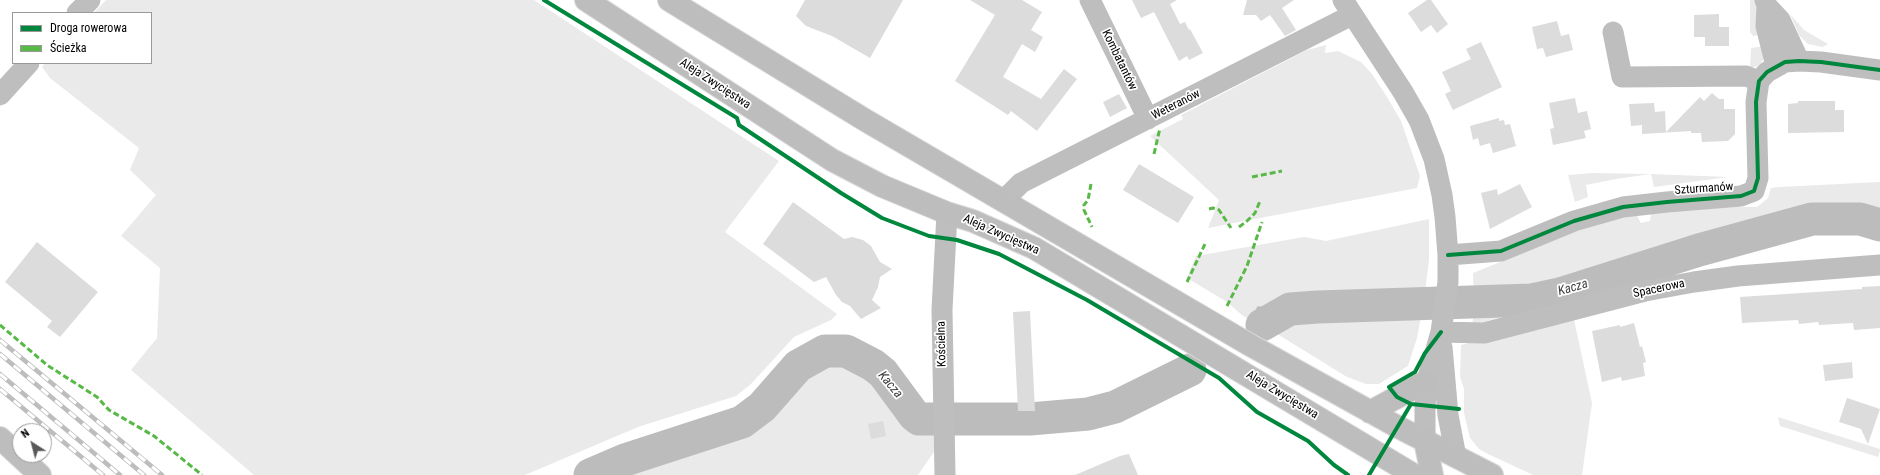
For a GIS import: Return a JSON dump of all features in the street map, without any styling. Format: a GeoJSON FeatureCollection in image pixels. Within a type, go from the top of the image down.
{"type":"FeatureCollection","features":[{"type":"Feature","properties":{"kind":"main road","name":"Aleja Zwycięstwa"},"geometry":{"type":"LineString","coordinates":[[586,0],[832,160],[882,186],[947,213],[973,221],[1034,248],[1414,475]]}},
{"type":"Feature","properties":{"kind":"main road"},"geometry":{"type":"LineString","coordinates":[[669,0],[865,120],[1243,341],[1425,441],[1454,469],[1492,475]]}},
{"type":"Feature","properties":{"kind":"main road"},"geometry":{"type":"LineString","coordinates":[[1370,412],[1427,381]]}},
{"type":"Feature","properties":{"kind":"main road"},"geometry":{"type":"LineString","coordinates":[[0,438],[40,475]]}},
{"type":"Feature","properties":{"kind":"main road"},"geometry":{"type":"LineString","coordinates":[[1425,441],[1432,475]]}},
{"type":"Feature","properties":{"kind":"street"},"geometry":{"type":"LineString","coordinates":[[78,12],[90,0]]}},
{"type":"Feature","properties":{"kind":"street","name":"Kombatantów"},"geometry":{"type":"LineString","coordinates":[[1090,0],[1148,119]]}},
{"type":"Feature","properties":{"kind":"street"},"geometry":{"type":"LineString","coordinates":[[1766,3],[1780,20],[1799,61]]}},
{"type":"Feature","properties":{"kind":"street"},"geometry":{"type":"LineString","coordinates":[[1766,3],[1766,26],[1776,66]]}},
{"type":"Feature","properties":{"kind":"street"},"geometry":{"type":"LineString","coordinates":[[1348,7],[1403,92],[1419,120],[1434,159],[1446,217],[1448,282],[1441,329],[1427,381],[1425,441]]}},
{"type":"Feature","properties":{"kind":"street","name":"Weteranów"},"geometry":{"type":"LineString","coordinates":[[1004,200],[1021,183],[1148,119],[1348,7]]}},
{"type":"Feature","properties":{"kind":"street"},"geometry":{"type":"LineString","coordinates":[[1613,32],[1622,77],[1746,76],[1759,81],[1767,72],[1776,66],[1785,62],[1799,61],[1822,62],[1880,70]]}},
{"type":"Feature","properties":{"kind":"street"},"geometry":{"type":"LineString","coordinates":[[0,95],[28,64]]}},
{"type":"Feature","properties":{"kind":"street","name":"Szturmanów"},"geometry":{"type":"LineString","coordinates":[[1448,255],[1501,251],[1574,221],[1623,207],[1741,196],[1754,191],[1758,178],[1756,102],[1759,81]]}},
{"type":"Feature","properties":{"kind":"street","name":"Kościelna"},"geometry":{"type":"LineString","coordinates":[[945,475],[946,445],[942,310],[947,213]]}},
{"type":"Feature","properties":{"kind":"street","name":"Spacerowa"},"geometry":{"type":"LineString","coordinates":[[1441,329],[1484,333],[1645,291],[1694,282],[1738,276],[1880,265]]}},
{"type":"Feature","properties":{"kind":"street"},"geometry":{"type":"LineString","coordinates":[[1441,329],[1454,469]]}},
{"type":"Feature","properties":{"kind":"shaded area"},"geometry":{"type":"Polygon","coordinates":[[[106,0],[534,0],[779,161],[725,232],[837,314],[831,320],[794,337],[751,384],[736,396],[638,427],[525,475],[254,475],[131,370],[157,338],[160,268],[121,236],[156,195],[130,170],[139,148],[50,78],[42,67],[44,64],[152,64],[152,12],[95,12],[106,0]]]}},
{"type":"Feature","properties":{"kind":"shaded area"},"geometry":{"type":"Polygon","coordinates":[[[1750,0],[1755,0],[1760,27],[1759,35],[1753,36],[1750,32],[1750,0]]]}},
{"type":"Feature","properties":{"kind":"shaded area"},"geometry":{"type":"Polygon","coordinates":[[[1790,14],[1804,30],[1828,44],[1823,47],[1808,44],[1799,35],[1790,14]]]}},
{"type":"Feature","properties":{"kind":"shaded area"},"geometry":{"type":"Polygon","coordinates":[[[1326,45],[1325,53],[1338,51],[1361,62],[1372,74],[1387,97],[1401,121],[1420,176],[1417,188],[1208,228],[1219,200],[1150,136],[1183,119],[1181,115],[1307,50],[1326,45]]]}},
{"type":"Feature","properties":{"kind":"shaded area"},"geometry":{"type":"Polygon","coordinates":[[[1765,46],[1763,60],[1758,66],[1750,68],[1751,48],[1765,46]]]}},
{"type":"Feature","properties":{"kind":"shaded area"},"geometry":{"type":"Polygon","coordinates":[[[1593,173],[1651,174],[1586,185],[1588,197],[1575,202],[1568,175],[1593,173]]]}},
{"type":"Feature","properties":{"kind":"shaded area"},"geometry":{"type":"Polygon","coordinates":[[[1651,174],[1728,177],[1654,187],[1651,174]]]}},
{"type":"Feature","properties":{"kind":"shaded area"},"geometry":{"type":"Polygon","coordinates":[[[1880,182],[1880,212],[1864,209],[1832,209],[1770,220],[1760,228],[1742,235],[1742,245],[1724,256],[1651,270],[1560,301],[1472,325],[1474,313],[1473,273],[1589,226],[1636,214],[1641,223],[1650,221],[1651,214],[1713,207],[1757,207],[1768,198],[1771,188],[1880,182]]]}},
{"type":"Feature","properties":{"kind":"shaded area"},"geometry":{"type":"Polygon","coordinates":[[[1429,219],[1429,260],[1417,338],[1408,366],[1379,384],[1366,384],[1347,377],[1274,332],[1243,316],[1227,302],[1187,278],[1196,256],[1304,237],[1326,241],[1429,219]]]}},
{"type":"Feature","properties":{"kind":"shaded area"},"geometry":{"type":"Polygon","coordinates":[[[1573,315],[1592,403],[1582,475],[1533,475],[1479,449],[1470,438],[1464,413],[1464,389],[1460,377],[1461,345],[1573,315]]]}},
{"type":"Feature","properties":{"kind":"shaded area"},"geometry":{"type":"Polygon","coordinates":[[[834,354],[854,359],[882,376],[897,396],[907,417],[919,425],[936,425],[938,446],[918,475],[611,475],[743,427],[763,415],[806,370],[819,362],[825,355],[834,354]]]}},
{"type":"Feature","properties":{"kind":"shaded area"},"geometry":{"type":"Polygon","coordinates":[[[1778,417],[1880,449],[1878,457],[1780,426],[1778,417]]]}},
{"type":"Feature","properties":{"kind":"building"},"geometry":{"type":"Polygon","coordinates":[[[805,0],[903,0],[870,58],[832,36],[806,26],[796,16],[805,0]]]}},
{"type":"Feature","properties":{"kind":"building"},"geometry":{"type":"Polygon","coordinates":[[[970,0],[1022,0],[1042,12],[1031,30],[1043,37],[1035,52],[1022,44],[1003,77],[1041,99],[1064,69],[1077,79],[1037,131],[1011,111],[1008,115],[955,81],[995,15],[970,0]]]}},
{"type":"Feature","properties":{"kind":"building"},"geometry":{"type":"Polygon","coordinates":[[[1132,0],[1177,0],[1170,4],[1180,24],[1185,22],[1203,53],[1189,60],[1187,56],[1179,61],[1154,12],[1141,18],[1132,0]]]}},
{"type":"Feature","properties":{"kind":"building"},"geometry":{"type":"Polygon","coordinates":[[[1247,0],[1294,0],[1282,8],[1296,30],[1285,36],[1270,15],[1261,21],[1256,15],[1243,15],[1247,0]]]}},
{"type":"Feature","properties":{"kind":"building"},"geometry":{"type":"Polygon","coordinates":[[[1427,0],[1431,0],[1448,24],[1437,33],[1431,25],[1421,32],[1408,13],[1427,0]]]}},
{"type":"Feature","properties":{"kind":"building"},"geometry":{"type":"Polygon","coordinates":[[[1719,14],[1719,27],[1729,27],[1729,46],[1705,46],[1705,37],[1694,37],[1694,15],[1719,14]]]}},
{"type":"Feature","properties":{"kind":"building"},"geometry":{"type":"Polygon","coordinates":[[[1557,21],[1561,36],[1569,34],[1573,50],[1546,57],[1543,48],[1537,49],[1532,27],[1557,21]]]}},
{"type":"Feature","properties":{"kind":"building"},"geometry":{"type":"Polygon","coordinates":[[[1481,42],[1502,87],[1453,110],[1445,94],[1451,91],[1442,72],[1471,59],[1466,49],[1481,42]]]}},
{"type":"Feature","properties":{"kind":"building"},"geometry":{"type":"Polygon","coordinates":[[[1712,93],[1719,99],[1724,99],[1724,109],[1735,109],[1735,134],[1728,141],[1702,142],[1701,133],[1691,133],[1691,131],[1642,134],[1642,125],[1631,126],[1629,104],[1654,103],[1655,112],[1665,111],[1666,132],[1700,97],[1704,101],[1712,93]]]}},
{"type":"Feature","properties":{"kind":"building"},"geometry":{"type":"Polygon","coordinates":[[[1119,94],[1127,108],[1110,117],[1103,102],[1119,94]]]}},
{"type":"Feature","properties":{"kind":"building"},"geometry":{"type":"Polygon","coordinates":[[[1575,98],[1578,113],[1587,111],[1591,129],[1584,131],[1586,138],[1553,145],[1550,129],[1554,128],[1549,103],[1575,98]]]}},
{"type":"Feature","properties":{"kind":"building"},"geometry":{"type":"Polygon","coordinates":[[[1798,101],[1835,101],[1835,110],[1844,110],[1844,132],[1788,133],[1788,104],[1798,103],[1798,101]]]}},
{"type":"Feature","properties":{"kind":"building"},"geometry":{"type":"Polygon","coordinates":[[[1499,118],[1499,121],[1504,120],[1505,125],[1510,124],[1516,146],[1493,153],[1490,143],[1480,146],[1478,138],[1473,140],[1470,126],[1499,118]]]}},
{"type":"Feature","properties":{"kind":"building"},"geometry":{"type":"Polygon","coordinates":[[[1139,164],[1194,197],[1178,223],[1123,190],[1139,164]]]}},
{"type":"Feature","properties":{"kind":"building"},"geometry":{"type":"Polygon","coordinates":[[[1520,184],[1532,207],[1490,229],[1481,193],[1497,189],[1498,195],[1520,184]]]}},
{"type":"Feature","properties":{"kind":"building"},"geometry":{"type":"Polygon","coordinates":[[[793,202],[844,239],[852,237],[863,240],[871,246],[880,262],[892,269],[880,277],[878,287],[872,300],[881,308],[861,319],[850,306],[842,302],[836,295],[826,277],[814,282],[763,244],[793,202]]]}},
{"type":"Feature","properties":{"kind":"building"},"geometry":{"type":"Polygon","coordinates":[[[37,242],[98,292],[60,337],[47,327],[52,321],[5,282],[37,242]]]}},
{"type":"Feature","properties":{"kind":"building"},"geometry":{"type":"Polygon","coordinates":[[[1880,286],[1880,328],[1854,330],[1853,323],[1819,325],[1818,322],[1799,324],[1798,320],[1742,323],[1740,297],[1862,289],[1862,287],[1880,286]]]}},
{"type":"Feature","properties":{"kind":"building"},"geometry":{"type":"Polygon","coordinates":[[[1030,311],[1035,411],[1018,411],[1013,312],[1030,311]]]}},
{"type":"Feature","properties":{"kind":"building"},"geometry":{"type":"Polygon","coordinates":[[[1634,323],[1640,347],[1642,346],[1646,362],[1643,363],[1645,376],[1622,381],[1621,377],[1602,382],[1592,331],[1620,325],[1620,327],[1634,323]]]}},
{"type":"Feature","properties":{"kind":"building"},"geometry":{"type":"Polygon","coordinates":[[[1852,362],[1853,378],[1825,381],[1823,365],[1852,362]]]}},
{"type":"Feature","properties":{"kind":"building"},"geometry":{"type":"Polygon","coordinates":[[[1847,398],[1880,409],[1868,444],[1861,429],[1839,422],[1847,398]]]}},
{"type":"Feature","properties":{"kind":"building"},"geometry":{"type":"Polygon","coordinates":[[[883,421],[886,436],[871,439],[868,424],[883,421]]]}},
{"type":"Feature","properties":{"kind":"building"},"geometry":{"type":"Polygon","coordinates":[[[1129,454],[1138,475],[1075,475],[1120,456],[1129,454]]]}},
{"type":"Feature","properties":{"kind":"waterway","name":"Kacza"},"geometry":{"type":"LineString","coordinates":[[1262,325],[1290,309],[1532,300],[1560,294],[1699,250],[1812,219],[1860,219],[1880,225]]}},
{"type":"Feature","properties":{"kind":"waterway"},"geometry":{"type":"LineString","coordinates":[[1259,309],[1282,314]]}},
{"type":"Feature","properties":{"kind":"waterway","name":"Kacza"},"geometry":{"type":"LineString","coordinates":[[590,475],[625,460],[742,422],[762,407],[798,366],[825,351],[846,351],[873,365],[883,373],[914,415],[919,419],[1030,419],[1088,414],[1115,407],[1190,370]]}},
{"type":"Feature","properties":{"kind":"railway"},"geometry":{"type":"LineString","coordinates":[[0,340],[162,475]]}},
{"type":"Feature","properties":{"kind":"railway"},"geometry":{"type":"LineString","coordinates":[[0,354],[144,475]]}},
{"type":"Feature","properties":{"kind":"railway"},"geometry":{"type":"LineString","coordinates":[[0,374],[120,475]]}},
{"type":"Feature","properties":{"kind":"railway"},"geometry":{"type":"LineString","coordinates":[[0,389],[103,475]]}},
{"type":"Feature","properties":{"kind":"marked path"},"geometry":{"type":"LineString","coordinates":[[1154,154],[1160,128]]}},
{"type":"Feature","properties":{"kind":"marked path"},"geometry":{"type":"LineString","coordinates":[[1252,177],[1282,171]]}},
{"type":"Feature","properties":{"kind":"marked path"},"geometry":{"type":"LineString","coordinates":[[1091,184],[1088,200],[1084,205],[1084,210],[1092,227]]}},
{"type":"Feature","properties":{"kind":"marked path"},"geometry":{"type":"LineString","coordinates":[[1239,227],[1255,213],[1260,201]]}},
{"type":"Feature","properties":{"kind":"marked path"},"geometry":{"type":"LineString","coordinates":[[1209,209],[1213,208],[1219,210],[1231,228]]}},
{"type":"Feature","properties":{"kind":"marked path"},"geometry":{"type":"LineString","coordinates":[[1227,306],[1247,266],[1262,222]]}},
{"type":"Feature","properties":{"kind":"marked path"},"geometry":{"type":"LineString","coordinates":[[1187,282],[1205,244]]}},
{"type":"Feature","properties":{"kind":"marked path"},"geometry":{"type":"LineString","coordinates":[[0,325],[47,365],[97,397],[109,410],[154,436],[202,475]]}},
{"type":"Feature","properties":{"kind":"cycle path"},"geometry":{"type":"LineString","coordinates":[[544,0],[737,118],[739,125],[841,193],[882,218],[929,236],[957,240],[999,254],[1087,300],[1219,378],[1257,412],[1308,441],[1334,465],[1348,475]]}},
{"type":"Feature","properties":{"kind":"cycle path"},"geometry":{"type":"LineString","coordinates":[[1448,255],[1501,251],[1574,221],[1623,207],[1741,196],[1754,191],[1758,178],[1756,102],[1759,81],[1767,72],[1785,62],[1799,61],[1821,62],[1880,70]]}},
{"type":"Feature","properties":{"kind":"cycle path"},"geometry":{"type":"LineString","coordinates":[[1411,404],[1397,397],[1389,387],[1415,372],[1425,353],[1441,332]]}},
{"type":"Feature","properties":{"kind":"cycle path"},"geometry":{"type":"LineString","coordinates":[[1369,475],[1411,404],[1459,409]]}}]}
